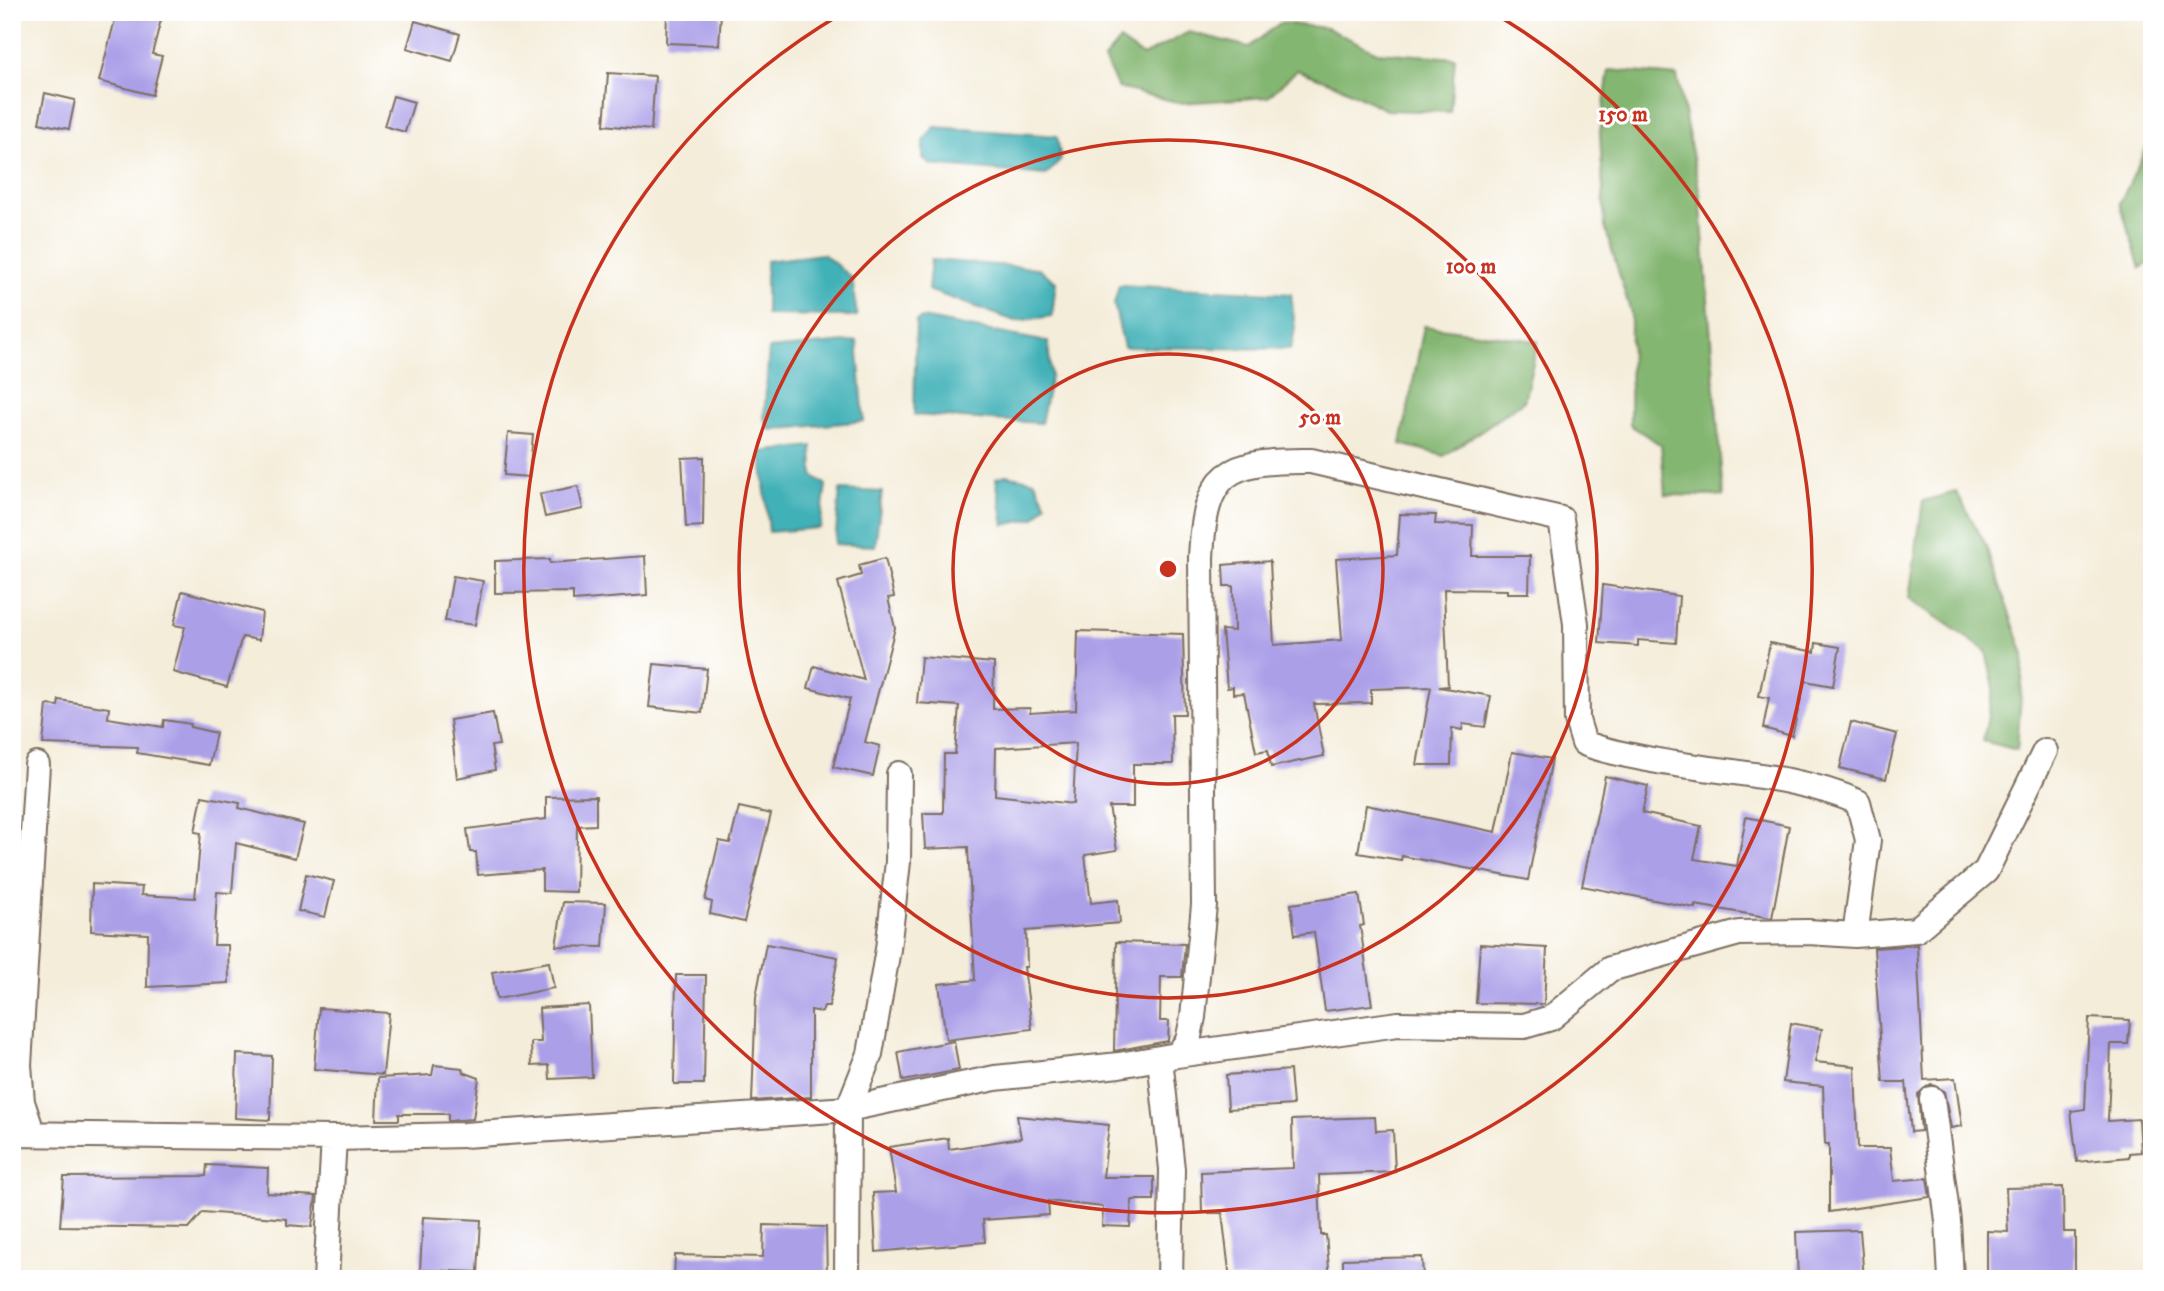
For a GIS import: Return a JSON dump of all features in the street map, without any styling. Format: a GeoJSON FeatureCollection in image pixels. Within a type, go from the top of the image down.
{"type":"FeatureCollection","features":[{"type":"Feature","properties":{"kind":"street"},"geometry":{"type":"LineString","coordinates":[[1168,1057],[1188,1041],[1204,905],[1202,527],[1206,505],[1214,485],[1230,473],[1269,460],[1311,461],[1561,519],[1576,624],[1577,720],[1584,743],[1602,750],[1695,768],[1824,787],[1858,802],[1868,840],[1856,935]]}},
{"type":"Feature","properties":{"kind":"street"},"geometry":{"type":"LineString","coordinates":[[37,765],[19,1065],[22,1133],[334,1138],[464,1135],[848,1109],[995,1078],[1168,1057],[1398,1024],[1524,1026],[1551,1018],[1610,969],[1739,933],[1808,932],[1856,935],[1916,930],[1986,871],[2045,751]]}},
{"type":"Feature","properties":{"kind":"street"},"geometry":{"type":"LineString","coordinates":[[847,1279],[848,1109],[870,1054],[888,949],[898,862],[899,774]]}},
{"type":"Feature","properties":{"kind":"street"},"geometry":{"type":"LineString","coordinates":[[1168,1057],[1172,1169],[1170,1279]]}},
{"type":"Feature","properties":{"kind":"street"},"geometry":{"type":"LineString","coordinates":[[1932,1099],[1948,1221],[1951,1279]]}},
{"type":"Feature","properties":{"kind":"street"},"geometry":{"type":"LineString","coordinates":[[326,1279],[334,1138]]}},
{"type":"Feature","properties":{"kind":"green space"},"geometry":{"type":"Polygon","coordinates":[[[1280,23],[1327,28],[1377,52],[1455,58],[1450,112],[1386,110],[1337,85],[1297,70],[1268,97],[1181,103],[1118,88],[1104,59],[1120,40],[1143,56],[1189,32],[1249,47],[1280,23]]]}},
{"type":"Feature","properties":{"kind":"green space"},"geometry":{"type":"Polygon","coordinates":[[[1609,70],[1677,76],[1700,194],[1723,496],[1665,495],[1661,445],[1630,425],[1631,313],[1605,227],[1600,132],[1609,70]]]}},
{"type":"Feature","properties":{"kind":"green space"},"geometry":{"type":"Polygon","coordinates":[[[2150,141],[2152,262],[2140,268],[2120,203],[2150,141]]]}},
{"type":"Feature","properties":{"kind":"green space"},"geometry":{"type":"Polygon","coordinates":[[[1424,326],[1538,341],[1524,401],[1444,456],[1401,444],[1424,326]]]}},
{"type":"Feature","properties":{"kind":"green space"},"geometry":{"type":"Polygon","coordinates":[[[1956,492],[1984,541],[2024,655],[2017,750],[1983,741],[1994,688],[1986,651],[1909,598],[1923,501],[1956,492]]]}},
{"type":"Feature","properties":{"kind":"water"},"geometry":{"type":"Polygon","coordinates":[[[935,127],[1057,136],[1061,160],[1046,175],[931,165],[923,158],[923,141],[935,127]]]}},
{"type":"Feature","properties":{"kind":"water"},"geometry":{"type":"Polygon","coordinates":[[[823,254],[852,278],[857,316],[766,315],[766,261],[823,254]]]}},
{"type":"Feature","properties":{"kind":"water"},"geometry":{"type":"Polygon","coordinates":[[[931,260],[1038,268],[1056,282],[1052,316],[1015,321],[928,290],[931,260]]]}},
{"type":"Feature","properties":{"kind":"water"},"geometry":{"type":"Polygon","coordinates":[[[1119,285],[1291,294],[1295,328],[1291,349],[1124,347],[1114,304],[1119,285]]]}},
{"type":"Feature","properties":{"kind":"water"},"geometry":{"type":"Polygon","coordinates":[[[922,318],[1048,342],[1051,376],[1041,423],[914,415],[916,321],[922,318]]]}},
{"type":"Feature","properties":{"kind":"water"},"geometry":{"type":"Polygon","coordinates":[[[857,341],[864,421],[770,430],[764,418],[769,349],[857,341]]]}},
{"type":"Feature","properties":{"kind":"water"},"geometry":{"type":"Polygon","coordinates":[[[812,446],[813,475],[826,485],[820,528],[769,532],[761,452],[812,446]]]}},
{"type":"Feature","properties":{"kind":"water"},"geometry":{"type":"Polygon","coordinates":[[[1006,475],[1035,481],[1046,504],[1035,518],[1004,525],[996,478],[1006,475]]]}},
{"type":"Feature","properties":{"kind":"water"},"geometry":{"type":"Polygon","coordinates":[[[840,490],[882,492],[875,546],[835,544],[840,490]]]}},
{"type":"Feature","properties":{"kind":"building"},"geometry":{"type":"Polygon","coordinates":[[[117,12],[163,12],[152,54],[162,56],[152,95],[99,81],[117,12]]]}},
{"type":"Feature","properties":{"kind":"building"},"geometry":{"type":"Polygon","coordinates":[[[667,12],[721,12],[719,45],[666,43],[667,12]]]}},
{"type":"Feature","properties":{"kind":"building"},"geometry":{"type":"Polygon","coordinates":[[[415,21],[460,34],[452,61],[407,48],[415,21]]]}},
{"type":"Feature","properties":{"kind":"building"},"geometry":{"type":"Polygon","coordinates":[[[608,73],[655,76],[651,130],[604,125],[608,73]]]}},
{"type":"Feature","properties":{"kind":"building"},"geometry":{"type":"Polygon","coordinates":[[[45,93],[75,100],[69,129],[39,123],[45,93]]]}},
{"type":"Feature","properties":{"kind":"building"},"geometry":{"type":"Polygon","coordinates":[[[393,96],[414,102],[405,132],[384,126],[393,96]]]}},
{"type":"Feature","properties":{"kind":"building"},"geometry":{"type":"Polygon","coordinates":[[[508,433],[533,435],[529,477],[504,475],[508,433]]]}},
{"type":"Feature","properties":{"kind":"building"},"geometry":{"type":"Polygon","coordinates":[[[704,457],[703,526],[686,527],[682,458],[704,457]]]}},
{"type":"Feature","properties":{"kind":"building"},"geometry":{"type":"Polygon","coordinates":[[[578,486],[583,509],[545,517],[540,494],[578,486]]]}},
{"type":"Feature","properties":{"kind":"building"},"geometry":{"type":"Polygon","coordinates":[[[1400,514],[1436,515],[1435,524],[1473,525],[1472,556],[1530,556],[1529,593],[1444,589],[1448,686],[1439,687],[1491,696],[1485,727],[1463,724],[1462,730],[1452,728],[1451,765],[1417,765],[1431,687],[1371,689],[1371,703],[1314,704],[1324,756],[1271,767],[1268,750],[1256,752],[1244,693],[1233,694],[1233,687],[1227,688],[1222,630],[1234,631],[1233,586],[1224,586],[1223,565],[1270,561],[1274,645],[1342,640],[1336,559],[1397,555],[1400,514]]]}},
{"type":"Feature","properties":{"kind":"building"},"geometry":{"type":"Polygon","coordinates":[[[645,556],[647,595],[573,601],[573,592],[495,593],[495,561],[550,559],[550,563],[645,556]]]}},
{"type":"Feature","properties":{"kind":"building"},"geometry":{"type":"Polygon","coordinates":[[[885,558],[894,597],[888,598],[895,628],[865,742],[880,746],[873,776],[833,767],[850,699],[808,688],[814,666],[864,680],[838,582],[861,575],[859,565],[885,558]]]}},
{"type":"Feature","properties":{"kind":"building"},"geometry":{"type":"Polygon","coordinates":[[[453,576],[483,581],[475,625],[445,621],[453,576]]]}},
{"type":"Feature","properties":{"kind":"building"},"geometry":{"type":"Polygon","coordinates":[[[1603,585],[1679,596],[1676,643],[1638,640],[1638,646],[1599,643],[1603,585]]]}},
{"type":"Feature","properties":{"kind":"building"},"geometry":{"type":"Polygon","coordinates":[[[182,591],[262,612],[259,640],[242,637],[227,687],[173,672],[185,627],[174,625],[182,591]]]}},
{"type":"Feature","properties":{"kind":"building"},"geometry":{"type":"Polygon","coordinates":[[[1078,631],[1183,634],[1185,714],[1172,714],[1173,764],[1133,764],[1133,807],[1109,807],[1117,850],[1085,855],[1091,903],[1118,900],[1120,923],[1026,931],[1027,967],[1024,967],[1032,1029],[946,1040],[939,984],[975,980],[968,847],[925,849],[923,813],[943,813],[944,754],[955,754],[959,706],[917,703],[921,657],[994,663],[993,709],[1030,708],[1030,713],[1076,710],[1078,631]],[[1076,743],[996,748],[995,795],[1073,804],[1076,743]]]}},
{"type":"Feature","properties":{"kind":"building"},"geometry":{"type":"Polygon","coordinates":[[[1770,643],[1815,652],[1816,643],[1840,647],[1833,686],[1805,681],[1792,736],[1763,728],[1769,698],[1759,696],[1770,643]]]}},
{"type":"Feature","properties":{"kind":"building"},"geometry":{"type":"Polygon","coordinates":[[[654,664],[707,669],[702,713],[649,707],[654,664]]]}},
{"type":"Feature","properties":{"kind":"building"},"geometry":{"type":"Polygon","coordinates":[[[59,700],[109,708],[108,718],[163,727],[164,720],[191,724],[190,727],[216,733],[209,765],[137,753],[138,747],[43,744],[47,705],[58,706],[59,700]]]}},
{"type":"Feature","properties":{"kind":"building"},"geometry":{"type":"Polygon","coordinates":[[[493,713],[499,745],[491,746],[495,770],[457,778],[450,720],[493,713]]]}},
{"type":"Feature","properties":{"kind":"building"},"geometry":{"type":"Polygon","coordinates":[[[1851,722],[1897,734],[1886,779],[1840,768],[1851,722]]]}},
{"type":"Feature","properties":{"kind":"building"},"geometry":{"type":"Polygon","coordinates":[[[1512,752],[1552,759],[1528,880],[1402,856],[1401,860],[1358,853],[1366,805],[1496,832],[1512,752]]]}},
{"type":"Feature","properties":{"kind":"building"},"geometry":{"type":"Polygon","coordinates":[[[1605,776],[1648,786],[1642,813],[1701,826],[1694,859],[1737,866],[1746,817],[1789,826],[1772,918],[1695,905],[1695,908],[1582,886],[1605,776]]]}},
{"type":"Feature","properties":{"kind":"building"},"geometry":{"type":"Polygon","coordinates":[[[202,796],[240,803],[239,808],[304,824],[295,858],[236,843],[232,893],[217,892],[214,945],[228,945],[229,983],[147,987],[148,934],[91,931],[92,884],[142,887],[141,895],[195,898],[201,833],[195,832],[202,796]]]}},
{"type":"Feature","properties":{"kind":"building"},"geometry":{"type":"Polygon","coordinates":[[[596,796],[596,825],[577,826],[576,892],[542,891],[542,870],[478,875],[476,852],[470,852],[467,829],[546,819],[546,797],[596,796]]]}},
{"type":"Feature","properties":{"kind":"building"},"geometry":{"type":"Polygon","coordinates":[[[739,807],[771,814],[744,922],[710,914],[712,902],[705,900],[719,841],[730,843],[739,807]]]}},
{"type":"Feature","properties":{"kind":"building"},"geometry":{"type":"Polygon","coordinates":[[[306,874],[334,881],[325,917],[298,911],[306,874]]]}},
{"type":"Feature","properties":{"kind":"building"},"geometry":{"type":"Polygon","coordinates":[[[1359,894],[1364,925],[1360,926],[1372,1005],[1325,1011],[1314,932],[1295,935],[1291,904],[1359,894]]]}},
{"type":"Feature","properties":{"kind":"building"},"geometry":{"type":"Polygon","coordinates":[[[563,902],[606,903],[603,947],[556,946],[563,902]]]}},
{"type":"Feature","properties":{"kind":"building"},"geometry":{"type":"Polygon","coordinates":[[[1116,942],[1185,944],[1182,977],[1161,977],[1160,1021],[1169,1021],[1168,1041],[1114,1051],[1116,942]]]}},
{"type":"Feature","properties":{"kind":"building"},"geometry":{"type":"Polygon","coordinates":[[[766,944],[838,957],[829,1006],[824,1006],[822,1012],[811,1010],[811,1097],[752,1101],[756,997],[766,944]]]}},
{"type":"Feature","properties":{"kind":"building"},"geometry":{"type":"Polygon","coordinates":[[[1480,944],[1547,948],[1544,1004],[1476,1003],[1480,944]]]}},
{"type":"Feature","properties":{"kind":"building"},"geometry":{"type":"Polygon","coordinates":[[[1917,945],[1924,1080],[1955,1078],[1962,1126],[1951,1128],[1944,1091],[1931,1084],[1918,1094],[1921,1131],[1911,1132],[1906,1082],[1883,1082],[1874,948],[1917,945]]]}},
{"type":"Feature","properties":{"kind":"building"},"geometry":{"type":"Polygon","coordinates":[[[549,962],[554,988],[497,999],[492,972],[549,962]]]}},
{"type":"Feature","properties":{"kind":"building"},"geometry":{"type":"Polygon","coordinates":[[[676,975],[706,975],[704,1084],[674,1084],[676,975]]]}},
{"type":"Feature","properties":{"kind":"building"},"geometry":{"type":"Polygon","coordinates":[[[589,1005],[592,1077],[550,1079],[549,1065],[532,1066],[531,1042],[541,1042],[539,1008],[589,1005]]]}},
{"type":"Feature","properties":{"kind":"building"},"geometry":{"type":"Polygon","coordinates":[[[319,1008],[389,1013],[383,1075],[314,1069],[319,1008]]]}},
{"type":"Feature","properties":{"kind":"building"},"geometry":{"type":"Polygon","coordinates":[[[2089,1018],[2130,1020],[2128,1044],[2111,1044],[2108,1121],[2139,1119],[2141,1152],[2129,1153],[2129,1157],[2077,1162],[2071,1111],[2085,1109],[2089,1018]]]}},
{"type":"Feature","properties":{"kind":"building"},"geometry":{"type":"Polygon","coordinates":[[[1791,1023],[1822,1029],[1815,1062],[1855,1066],[1858,1148],[1890,1148],[1894,1181],[1927,1178],[1930,1197],[1829,1212],[1829,1144],[1825,1144],[1823,1086],[1783,1082],[1791,1023]]]}},
{"type":"Feature","properties":{"kind":"building"},"geometry":{"type":"Polygon","coordinates":[[[954,1041],[959,1070],[903,1081],[898,1052],[954,1041]]]}},
{"type":"Feature","properties":{"kind":"building"},"geometry":{"type":"Polygon","coordinates":[[[237,1054],[272,1056],[270,1120],[235,1118],[237,1054]]]}},
{"type":"Feature","properties":{"kind":"building"},"geometry":{"type":"Polygon","coordinates":[[[434,1065],[462,1068],[463,1072],[479,1078],[473,1119],[448,1121],[448,1114],[399,1114],[399,1120],[376,1120],[378,1078],[432,1075],[434,1065]]]}},
{"type":"Feature","properties":{"kind":"building"},"geometry":{"type":"Polygon","coordinates":[[[1290,1070],[1293,1105],[1228,1109],[1226,1075],[1290,1070]]]}},
{"type":"Feature","properties":{"kind":"building"},"geometry":{"type":"Polygon","coordinates":[[[1017,1116],[1109,1125],[1103,1177],[1154,1177],[1154,1200],[1132,1200],[1130,1227],[1102,1226],[1103,1207],[1048,1201],[1049,1215],[983,1220],[985,1242],[876,1252],[873,1193],[896,1192],[889,1147],[948,1138],[949,1149],[1021,1138],[1017,1116]]]}},
{"type":"Feature","properties":{"kind":"building"},"geometry":{"type":"Polygon","coordinates":[[[1375,1117],[1376,1131],[1393,1130],[1395,1172],[1319,1175],[1321,1235],[1326,1235],[1330,1279],[1230,1279],[1222,1213],[1202,1213],[1201,1172],[1293,1168],[1292,1120],[1375,1117]]]}},
{"type":"Feature","properties":{"kind":"building"},"geometry":{"type":"Polygon","coordinates":[[[207,1165],[268,1168],[267,1193],[316,1196],[312,1227],[287,1225],[287,1219],[203,1212],[189,1228],[60,1226],[64,1177],[206,1176],[207,1165]]]}},
{"type":"Feature","properties":{"kind":"building"},"geometry":{"type":"Polygon","coordinates":[[[2063,1187],[2064,1232],[2075,1232],[2075,1279],[1987,1279],[1987,1231],[2008,1232],[2006,1188],[2063,1187]]]}},
{"type":"Feature","properties":{"kind":"building"},"geometry":{"type":"Polygon","coordinates":[[[423,1217],[481,1220],[478,1272],[420,1270],[423,1217]]]}},
{"type":"Feature","properties":{"kind":"building"},"geometry":{"type":"Polygon","coordinates":[[[764,1225],[826,1227],[827,1279],[674,1279],[675,1255],[763,1257],[764,1225]]]}},
{"type":"Feature","properties":{"kind":"building"},"geometry":{"type":"Polygon","coordinates":[[[1860,1230],[1864,1279],[1798,1279],[1796,1232],[1860,1230]]]}},
{"type":"Feature","properties":{"kind":"building"},"geometry":{"type":"Polygon","coordinates":[[[1422,1257],[1423,1279],[1343,1279],[1343,1259],[1422,1257]]]}}]}
